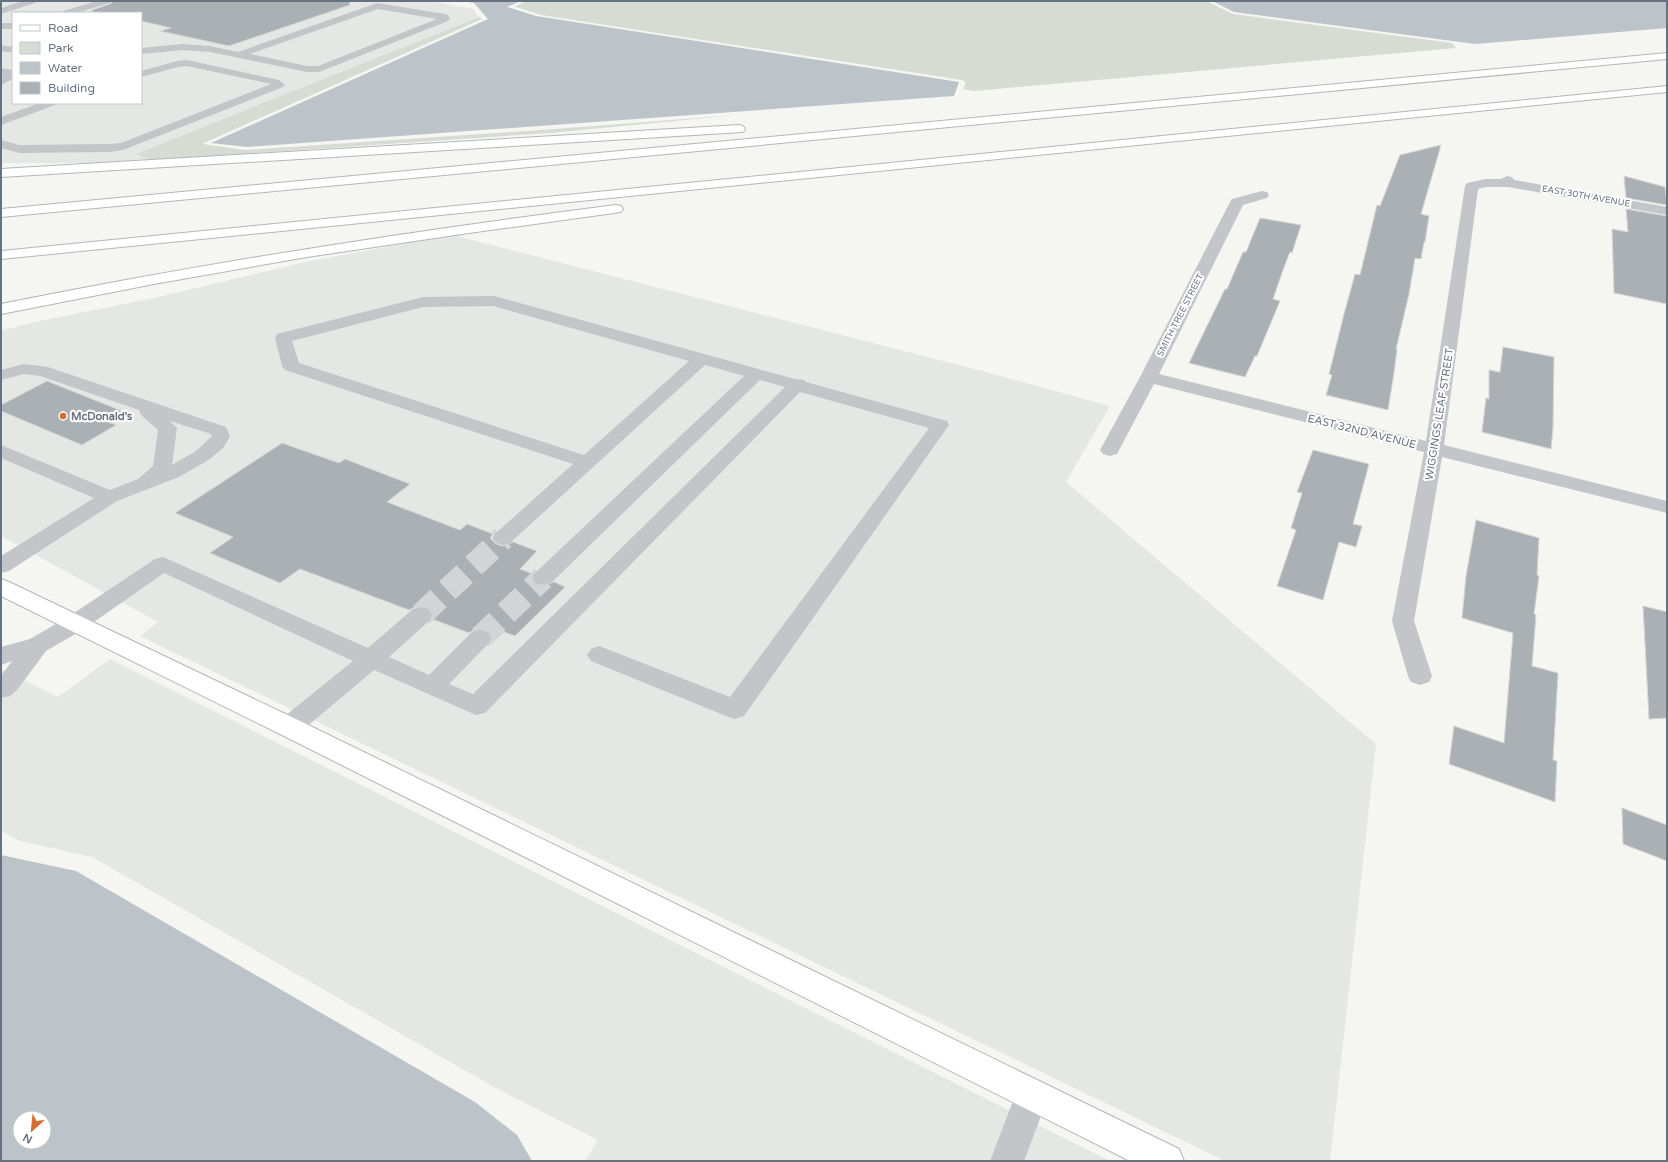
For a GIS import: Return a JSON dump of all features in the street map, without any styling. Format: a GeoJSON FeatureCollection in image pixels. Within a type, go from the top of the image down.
{"type":"FeatureCollection","features":[{"type":"Feature","properties":{"kind":"main road"},"geometry":{"type":"LineString","coordinates":[[1,213],[1667,56]]}},
{"type":"Feature","properties":{"kind":"main road"},"geometry":{"type":"LineString","coordinates":[[1,255],[1667,89]]}},
{"type":"Feature","properties":{"kind":"main road"},"geometry":{"type":"LineString","coordinates":[[797,126],[932,118],[1004,119]]}},
{"type":"Feature","properties":{"kind":"main road"},"geometry":{"type":"LineString","coordinates":[[1,173],[749,129]]}},
{"type":"Feature","properties":{"kind":"main road"},"geometry":{"type":"LineString","coordinates":[[667,202],[1135,142]]}},
{"type":"Feature","properties":{"kind":"main road"},"geometry":{"type":"LineString","coordinates":[[1,308],[134,282],[412,236],[628,207]]}},
{"type":"Feature","properties":{"kind":"main road"},"geometry":{"type":"LineString","coordinates":[[1,587],[289,727],[1167,1161]]}},
{"type":"Feature","properties":{"kind":"street"},"geometry":{"type":"LineString","coordinates":[[1,12],[32,1]]}},
{"type":"Feature","properties":{"kind":"street"},"geometry":{"type":"LineString","coordinates":[[69,12],[107,1]]}},
{"type":"Feature","properties":{"kind":"street"},"geometry":{"type":"LineString","coordinates":[[142,52],[183,47],[210,49],[238,55],[306,69],[319,69],[445,19],[445,17],[377,6],[238,55]]}},
{"type":"Feature","properties":{"kind":"street"},"geometry":{"type":"LineString","coordinates":[[1,26],[12,26]]}},
{"type":"Feature","properties":{"kind":"street"},"geometry":{"type":"LineString","coordinates":[[150,39],[156,41],[158,50]]}},
{"type":"Feature","properties":{"kind":"street"},"geometry":{"type":"LineString","coordinates":[[1,48],[12,50]]}},
{"type":"Feature","properties":{"kind":"street"},"geometry":{"type":"LineString","coordinates":[[1,144],[19,149],[109,148],[123,146],[279,85],[275,82],[187,63],[177,64],[142,74]]}},
{"type":"Feature","properties":{"kind":"street"},"geometry":{"type":"LineString","coordinates":[[1,71],[10,73],[8,77],[1,82]]}},
{"type":"Feature","properties":{"kind":"street"},"geometry":{"type":"LineString","coordinates":[[1,121],[48,104]]}},
{"type":"Feature","properties":{"kind":"street","name":"EAST 30TH AVENUE"},"geometry":{"type":"LineString","coordinates":[[1508,181],[1667,211]]}},
{"type":"Feature","properties":{"kind":"street","name":"WIGGINGS LEAF STREET"},"geometry":{"type":"LineString","coordinates":[[1420,676],[1402,621],[1434,449],[1472,186],[1508,181]]}},
{"type":"Feature","properties":{"kind":"street","name":"SMITH TREE STREET"},"geometry":{"type":"LineString","coordinates":[[1110,450],[1149,377],[1237,202],[1262,195]]}},
{"type":"Feature","properties":{"kind":"street"},"geometry":{"type":"LineString","coordinates":[[587,462],[291,366],[283,338],[423,302],[494,301],[798,384],[940,425],[735,710],[599,655]]}},
{"type":"Feature","properties":{"kind":"street"},"geometry":{"type":"LineString","coordinates":[[503,538],[702,358]]}},
{"type":"Feature","properties":{"kind":"street"},"geometry":{"type":"LineString","coordinates":[[1,375],[24,369],[42,371],[219,431],[221,436],[217,443],[203,455],[172,473],[110,497],[1,566]]}},
{"type":"Feature","properties":{"kind":"street"},"geometry":{"type":"LineString","coordinates":[[543,578],[757,373]]}},
{"type":"Feature","properties":{"kind":"street","name":"EAST 32ND AVENUE"},"geometry":{"type":"LineString","coordinates":[[1149,377],[1667,507]]}},
{"type":"Feature","properties":{"kind":"street"},"geometry":{"type":"LineString","coordinates":[[1,656],[38,645],[76,623],[163,564],[476,706],[798,384]]}},
{"type":"Feature","properties":{"kind":"street"},"geometry":{"type":"LineString","coordinates":[[139,405],[168,428],[162,468],[141,486]]}},
{"type":"Feature","properties":{"kind":"street"},"geometry":{"type":"LineString","coordinates":[[1,452],[110,497]]}},
{"type":"Feature","properties":{"kind":"street"},"geometry":{"type":"LineString","coordinates":[[289,727],[371,659],[421,615]]}},
{"type":"Feature","properties":{"kind":"street"},"geometry":{"type":"LineString","coordinates":[[432,686],[480,638]]}},
{"type":"Feature","properties":{"kind":"street"},"geometry":{"type":"LineString","coordinates":[[1,689],[8,684],[38,645]]}},
{"type":"Feature","properties":{"kind":"street"},"geometry":{"type":"LineString","coordinates":[[1007,1161],[1032,1095]]}},
{"type":"Feature","properties":{"kind":"shaded area"},"geometry":{"type":"Polygon","coordinates":[[[1,1],[428,1],[473,9],[479,17],[137,154],[151,160],[108,163],[1,163],[1,51],[12,53],[12,104],[142,104],[142,12],[12,12],[12,47],[1,45],[1,1]]]}},
{"type":"Feature","properties":{"kind":"shaded area"},"geometry":{"type":"Polygon","coordinates":[[[457,236],[982,371],[1110,406],[1066,482],[1376,744],[1330,1161],[1225,1161],[140,636],[158,622],[1,536],[1,331],[30,323],[154,298],[305,262],[429,239],[457,236]]]}},
{"type":"Feature","properties":{"kind":"shaded area"},"geometry":{"type":"Polygon","coordinates":[[[110,659],[1110,1161],[585,1161],[598,1140],[494,1087],[92,857],[20,841],[1,831],[1,669],[58,697],[110,659]]]}},
{"type":"Feature","properties":{"kind":"green space"},"geometry":{"type":"Polygon","coordinates":[[[527,1],[1206,1],[1233,14],[1452,43],[1456,48],[974,91],[963,89],[966,82],[962,80],[541,15],[516,7],[527,1]]]}},
{"type":"Feature","properties":{"kind":"green space"},"geometry":{"type":"Polygon","coordinates":[[[479,17],[482,19],[203,144],[245,150],[736,115],[550,133],[151,160],[136,154],[479,17]]]}},
{"type":"Feature","properties":{"kind":"water"},"geometry":{"type":"Polygon","coordinates":[[[462,1],[521,1],[507,7],[536,16],[959,82],[954,96],[247,147],[211,143],[488,19],[474,3],[462,1]]]}},
{"type":"Feature","properties":{"kind":"water"},"geometry":{"type":"Polygon","coordinates":[[[1212,1],[1667,1],[1667,28],[1475,44],[1234,12],[1212,1]]]}},
{"type":"Feature","properties":{"kind":"water"},"geometry":{"type":"Polygon","coordinates":[[[1,855],[76,871],[475,1102],[517,1135],[532,1161],[1,1161],[1,855]]]}},
{"type":"Feature","properties":{"kind":"building"},"geometry":{"type":"Polygon","coordinates":[[[114,1],[349,1],[350,5],[229,46],[160,31],[171,28],[142,21],[142,12],[92,12],[92,10],[110,4],[114,1]]]}},
{"type":"Feature","properties":{"kind":"building"},"geometry":{"type":"Polygon","coordinates":[[[1441,145],[1421,214],[1429,216],[1425,242],[1421,259],[1415,258],[1409,294],[1396,349],[1388,410],[1326,395],[1332,375],[1329,374],[1355,274],[1360,275],[1377,205],[1380,206],[1400,155],[1441,145]]]}},
{"type":"Feature","properties":{"kind":"building"},"geometry":{"type":"Polygon","coordinates":[[[1624,176],[1665,187],[1667,205],[1626,198],[1624,176]]]}},
{"type":"Feature","properties":{"kind":"building"},"geometry":{"type":"Polygon","coordinates":[[[1626,209],[1667,216],[1667,304],[1614,293],[1612,229],[1628,232],[1626,209]]]}},
{"type":"Feature","properties":{"kind":"building"},"geometry":{"type":"Polygon","coordinates":[[[1260,218],[1301,225],[1292,253],[1290,252],[1273,299],[1280,301],[1257,356],[1255,356],[1245,377],[1189,363],[1225,289],[1227,289],[1243,252],[1246,252],[1260,218]]]}},
{"type":"Feature","properties":{"kind":"building"},"geometry":{"type":"Polygon","coordinates":[[[1503,347],[1554,357],[1553,428],[1551,449],[1482,432],[1486,398],[1489,399],[1489,370],[1500,372],[1503,347]]]}},
{"type":"Feature","properties":{"kind":"building","name":"McDonald's"},"geometry":{"type":"Polygon","coordinates":[[[47,381],[122,411],[105,421],[116,425],[82,445],[1,411],[1,405],[47,381]]]}},
{"type":"Feature","properties":{"kind":"building"},"geometry":{"type":"Polygon","coordinates":[[[282,443],[339,463],[345,459],[410,484],[387,502],[460,530],[467,524],[493,534],[490,538],[496,544],[503,546],[513,542],[537,551],[520,569],[533,574],[531,579],[535,584],[543,586],[554,582],[565,587],[515,636],[504,632],[492,642],[493,637],[488,631],[480,629],[469,633],[432,619],[433,614],[429,608],[421,606],[409,610],[300,569],[280,583],[210,553],[233,537],[175,513],[282,443]]]}},
{"type":"Feature","properties":{"kind":"building"},"geometry":{"type":"Polygon","coordinates":[[[1313,450],[1369,464],[1353,524],[1362,526],[1356,547],[1339,542],[1323,600],[1277,586],[1296,530],[1291,528],[1302,493],[1297,492],[1313,450]]]}},
{"type":"Feature","properties":{"kind":"building"},"geometry":{"type":"Polygon","coordinates":[[[1476,520],[1539,538],[1537,575],[1539,576],[1534,614],[1536,615],[1532,666],[1558,673],[1553,760],[1557,761],[1555,802],[1449,764],[1454,726],[1504,743],[1513,633],[1462,618],[1466,576],[1476,520]]]}},
{"type":"Feature","properties":{"kind":"building"},"geometry":{"type":"Polygon","coordinates":[[[1643,606],[1667,612],[1667,718],[1649,719],[1643,606]]]}},
{"type":"Feature","properties":{"kind":"building"},"geometry":{"type":"Polygon","coordinates":[[[1622,808],[1667,825],[1667,861],[1623,844],[1622,808]]]}},
{"type":"Feature","properties":{"kind":"tunnel"},"geometry":{"type":"LineString","coordinates":[[421,615],[503,538]]}},
{"type":"Feature","properties":{"kind":"tunnel"},"geometry":{"type":"LineString","coordinates":[[480,638],[543,578]]}},
{"type":"Feature","properties":{"kind":"place","name":"McDonald's"},"geometry":{"type":"Point","coordinates":[63,416]}}]}
